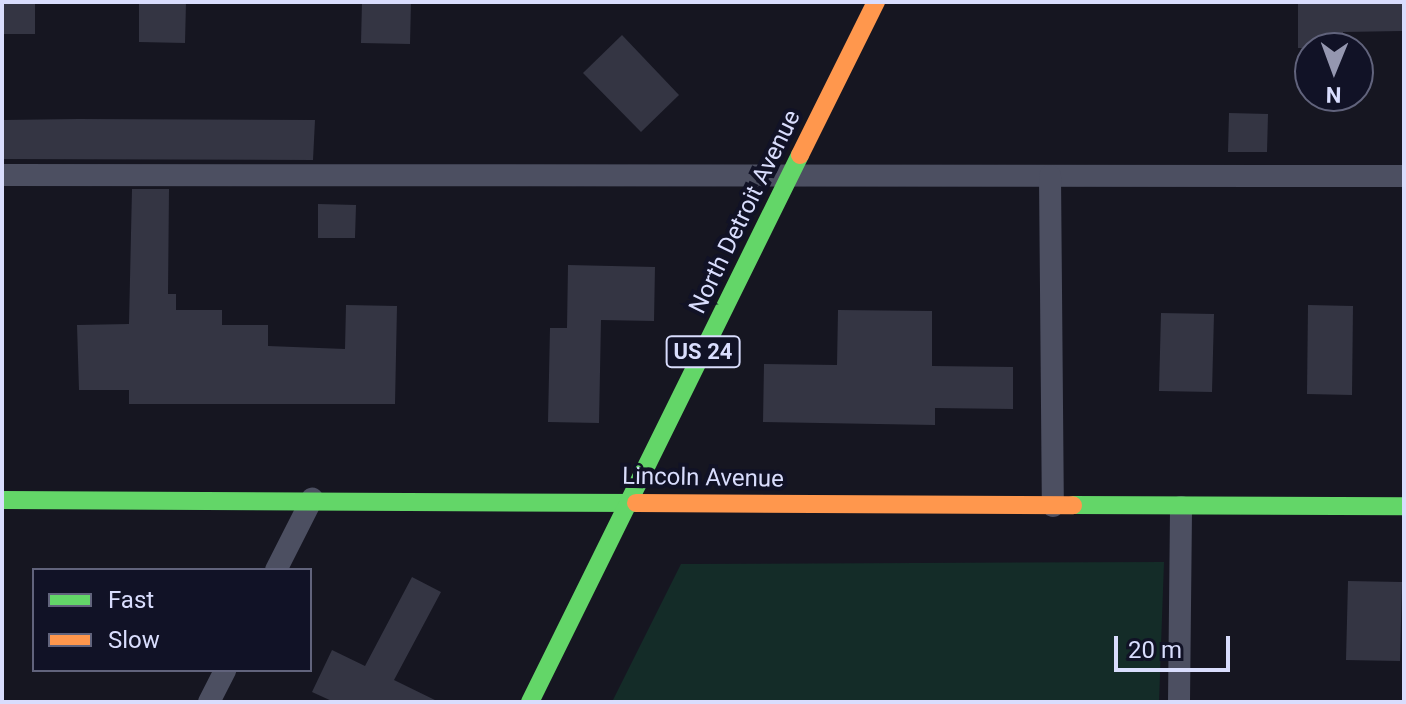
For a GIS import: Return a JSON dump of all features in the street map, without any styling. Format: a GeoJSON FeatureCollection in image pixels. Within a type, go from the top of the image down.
{"type":"FeatureCollection","features":[{"type":"Feature","properties":{"kind":"street","name":"North Detroit Avenue"},"geometry":{"type":"LineString","coordinates":[[530,702],[876,2]]}},
{"type":"Feature","properties":{"kind":"street","name":"Lincoln Avenue"},"geometry":{"type":"LineString","coordinates":[[2,500],[1404,506]]}},
{"type":"Feature","properties":{"kind":"lane"},"geometry":{"type":"LineString","coordinates":[[2,175],[1404,176]]}},
{"type":"Feature","properties":{"kind":"lane"},"geometry":{"type":"LineString","coordinates":[[1050,176],[1053,506]]}},
{"type":"Feature","properties":{"kind":"lane"},"geometry":{"type":"LineString","coordinates":[[277,568],[312,499]]}},
{"type":"Feature","properties":{"kind":"lane"},"geometry":{"type":"LineString","coordinates":[[1179,702],[1181,507]]}},
{"type":"Feature","properties":{"kind":"lane"},"geometry":{"type":"LineString","coordinates":[[209,702],[224,672]]}},
{"type":"Feature","properties":{"kind":"green space"},"geometry":{"type":"Polygon","coordinates":[[[1164,562],[1159,702],[612,702],[681,564],[1164,562]]]}},
{"type":"Feature","properties":{"kind":"building"},"geometry":{"type":"Polygon","coordinates":[[[2,2],[35,2],[35,34],[2,34],[2,2]]]}},
{"type":"Feature","properties":{"kind":"building"},"geometry":{"type":"Polygon","coordinates":[[[139,2],[186,2],[185,43],[139,42],[139,2]]]}},
{"type":"Feature","properties":{"kind":"building"},"geometry":{"type":"Polygon","coordinates":[[[362,2],[411,2],[410,44],[361,43],[362,2]]]}},
{"type":"Feature","properties":{"kind":"building"},"geometry":{"type":"Polygon","coordinates":[[[1298,2],[1402,2],[1402,31],[1298,32],[1298,2]]]}},
{"type":"Feature","properties":{"kind":"building"},"geometry":{"type":"Polygon","coordinates":[[[622,35],[679,95],[641,132],[583,73],[622,35]]]}},
{"type":"Feature","properties":{"kind":"building"},"geometry":{"type":"Polygon","coordinates":[[[1229,113],[1268,114],[1267,152],[1228,152],[1229,113]]]}},
{"type":"Feature","properties":{"kind":"building"},"geometry":{"type":"Polygon","coordinates":[[[3,120],[315,120],[313,160],[2,159],[3,120]]]}},
{"type":"Feature","properties":{"kind":"building"},"geometry":{"type":"Polygon","coordinates":[[[132,189],[169,189],[168,294],[176,294],[176,310],[222,310],[222,325],[268,325],[268,346],[345,349],[346,305],[397,306],[395,404],[129,404],[129,390],[79,390],[77,325],[129,324],[132,189]]]}},
{"type":"Feature","properties":{"kind":"building"},"geometry":{"type":"Polygon","coordinates":[[[318,204],[356,205],[355,238],[318,238],[318,204]]]}},
{"type":"Feature","properties":{"kind":"building"},"geometry":{"type":"Polygon","coordinates":[[[568,265],[655,267],[654,321],[601,320],[599,423],[548,422],[550,328],[567,328],[568,265]]]}},
{"type":"Feature","properties":{"kind":"building"},"geometry":{"type":"Polygon","coordinates":[[[1308,305],[1353,306],[1352,395],[1307,394],[1308,305]]]}},
{"type":"Feature","properties":{"kind":"building"},"geometry":{"type":"Polygon","coordinates":[[[838,310],[932,311],[932,366],[1013,367],[1013,409],[935,408],[935,425],[763,422],[764,364],[837,365],[838,310]]]}},
{"type":"Feature","properties":{"kind":"building"},"geometry":{"type":"Polygon","coordinates":[[[1161,313],[1214,314],[1212,392],[1159,391],[1161,313]]]}},
{"type":"Feature","properties":{"kind":"building"},"geometry":{"type":"Polygon","coordinates":[[[412,577],[441,592],[394,680],[439,702],[334,702],[312,692],[332,650],[365,666],[412,577]]]}},
{"type":"Feature","properties":{"kind":"building"},"geometry":{"type":"Polygon","coordinates":[[[1348,581],[1402,582],[1400,661],[1346,660],[1348,581]]]}},
{"type":"Feature","properties":{"kind":"traffic: fast"},"geometry":{"type":"LineString","coordinates":[[530,702],[800,155]]}},
{"type":"Feature","properties":{"kind":"traffic: fast"},"geometry":{"type":"LineString","coordinates":[[2,500],[636,503]]}},
{"type":"Feature","properties":{"kind":"traffic: fast"},"geometry":{"type":"LineString","coordinates":[[1073,505],[1404,506]]}},
{"type":"Feature","properties":{"kind":"traffic: slow"},"geometry":{"type":"LineString","coordinates":[[800,155],[876,2]]}},
{"type":"Feature","properties":{"kind":"traffic: slow"},"geometry":{"type":"LineString","coordinates":[[636,503],[1073,505]]}}]}
